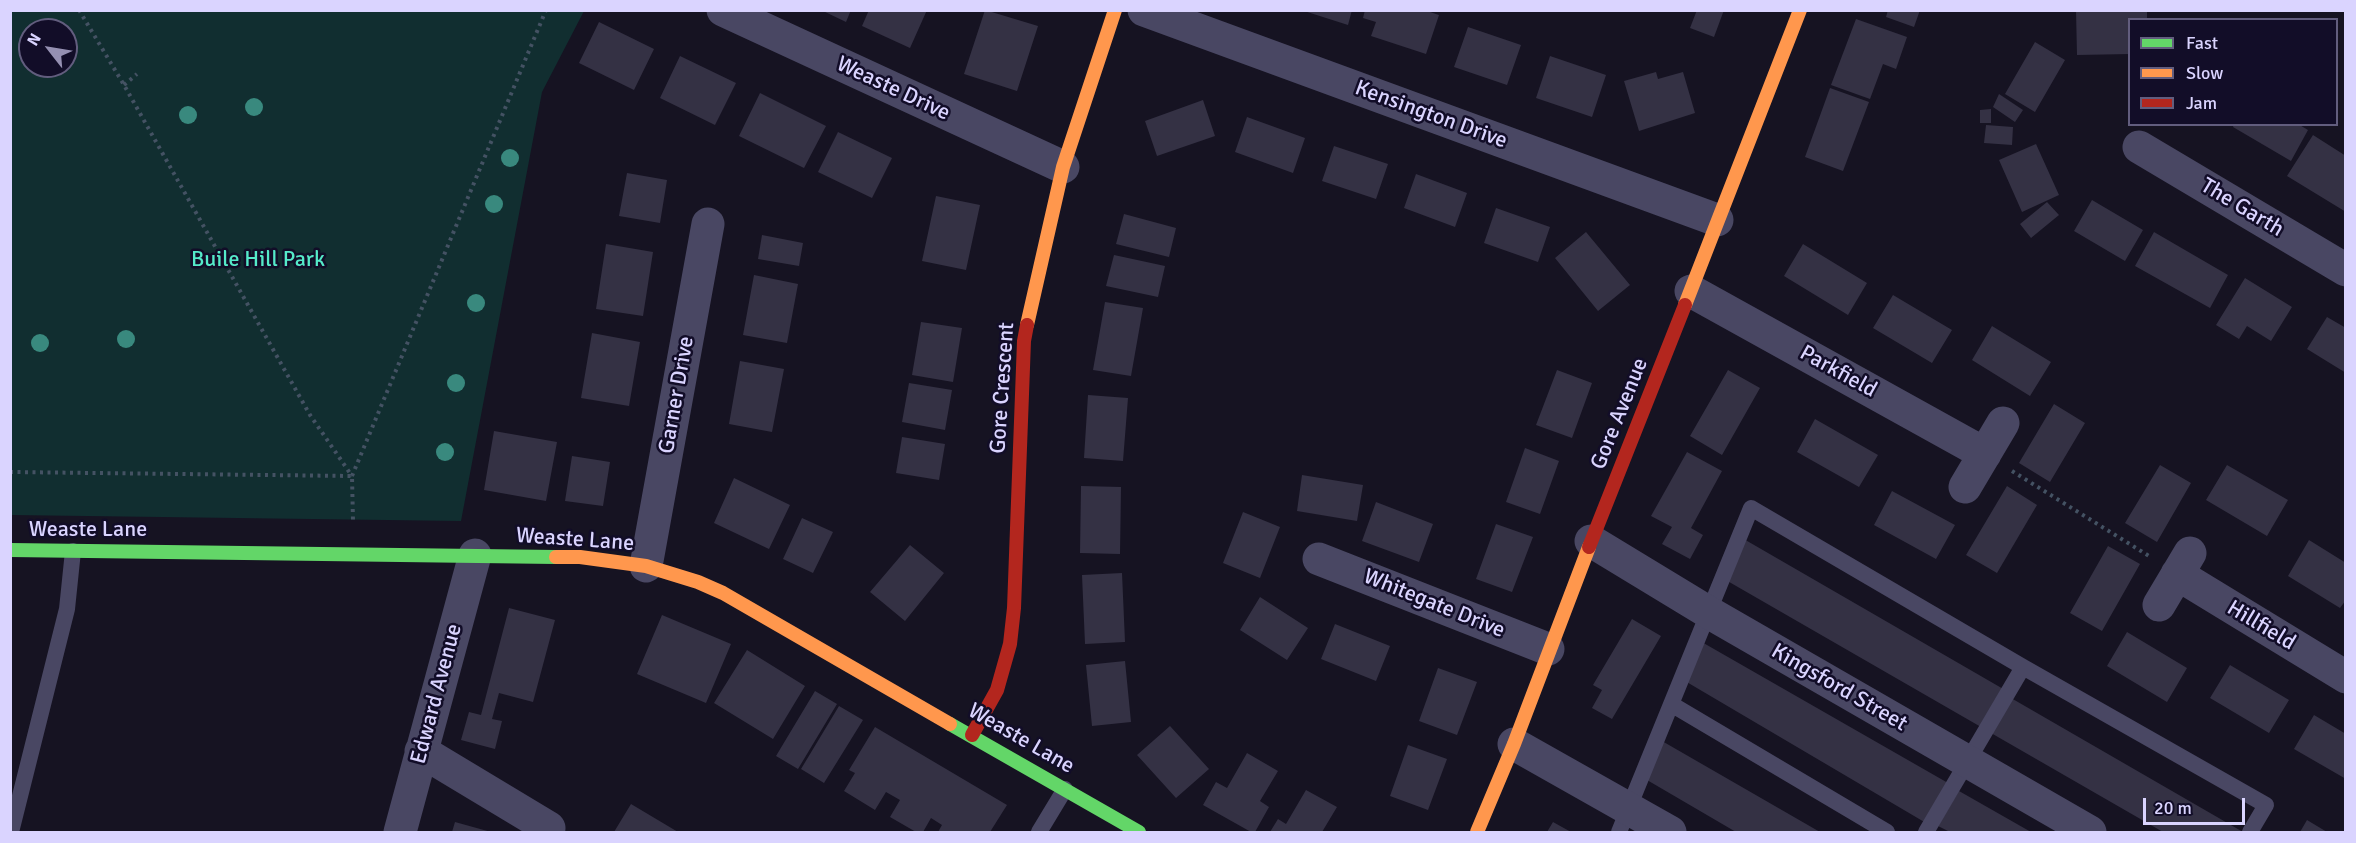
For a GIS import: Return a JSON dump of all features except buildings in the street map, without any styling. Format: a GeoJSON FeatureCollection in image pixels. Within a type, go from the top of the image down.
{"type":"FeatureCollection","features":[{"type":"Feature","properties":{"kind":"street","name":"Weaste Drive"},"geometry":{"type":"LineString","coordinates":[[723,10],[1063,167]]}},
{"type":"Feature","properties":{"kind":"street","name":"Gore Crescent"},"geometry":{"type":"LineString","coordinates":[[972,735],[997,690],[1010,644],[1014,608],[1024,340],[1063,167],[1115,10]]}},
{"type":"Feature","properties":{"kind":"street","name":"Kensington Drive"},"geometry":{"type":"LineString","coordinates":[[1144,10],[1717,220]]}},
{"type":"Feature","properties":{"kind":"street","name":"Gore Avenue"},"geometry":{"type":"LineString","coordinates":[[1477,832],[1514,744],[1590,541],[1691,291],[1800,10]]}},
{"type":"Feature","properties":{"kind":"street","name":"The Garth"},"geometry":{"type":"LineString","coordinates":[[2139,147],[2346,270]]}},
{"type":"Feature","properties":{"kind":"street","name":"Garner Drive"},"geometry":{"type":"LineString","coordinates":[[646,566],[708,224]]}},
{"type":"Feature","properties":{"kind":"street","name":"Parkfield"},"geometry":{"type":"LineString","coordinates":[[1691,291],[1985,454]]}},
{"type":"Feature","properties":{"kind":"street"},"geometry":{"type":"LineString","coordinates":[[1965,487],[2003,423]]}},
{"type":"Feature","properties":{"kind":"street","name":"Kingsford Street"},"geometry":{"type":"LineString","coordinates":[[1590,541],[1708,612],[2090,832]]}},
{"type":"Feature","properties":{"kind":"street","name":"Weaste Lane"},"geometry":{"type":"LineString","coordinates":[[10,550],[580,557],[646,566],[698,582],[723,593],[1139,832]]}},
{"type":"Feature","properties":{"kind":"street","name":"Edward Avenue"},"geometry":{"type":"LineString","coordinates":[[400,832],[475,555]]}},
{"type":"Feature","properties":{"kind":"street","name":"Whitegate Drive"},"geometry":{"type":"LineString","coordinates":[[1319,559],[1548,649]]}},
{"type":"Feature","properties":{"kind":"street"},"geometry":{"type":"LineString","coordinates":[[2159,604],[2184,563]]}},
{"type":"Feature","properties":{"kind":"street","name":"Hillfield"},"geometry":{"type":"LineString","coordinates":[[2184,563],[2346,677]]}},
{"type":"Feature","properties":{"kind":"street"},"geometry":{"type":"LineString","coordinates":[[1514,744],[1624,821],[1670,832]]}},
{"type":"Feature","properties":{"kind":"street"},"geometry":{"type":"LineString","coordinates":[[421,751],[549,828]]}},
{"type":"Feature","properties":{"kind":"lane"},"geometry":{"type":"LineString","coordinates":[[1624,821],[1750,508],[2266,805],[2250,832]]}},
{"type":"Feature","properties":{"kind":"lane"},"geometry":{"type":"LineString","coordinates":[[11,832],[67,609],[73,551]]}},
{"type":"Feature","properties":{"kind":"lane"},"geometry":{"type":"LineString","coordinates":[[1926,832],[2023,667]]}},
{"type":"Feature","properties":{"kind":"lane"},"geometry":{"type":"LineString","coordinates":[[1671,704],[1887,832]]}},
{"type":"Feature","properties":{"kind":"lane"},"geometry":{"type":"LineString","coordinates":[[1039,832],[1065,789]]}},
{"type":"Feature","properties":{"kind":"path"},"geometry":{"type":"LineString","coordinates":[[79,10],[124,85],[310,415],[352,476]]}},
{"type":"Feature","properties":{"kind":"path"},"geometry":{"type":"LineString","coordinates":[[353,518],[352,476],[546,10]]}},
{"type":"Feature","properties":{"kind":"path"},"geometry":{"type":"LineString","coordinates":[[124,85],[137,74]]}},
{"type":"Feature","properties":{"kind":"path"},"geometry":{"type":"LineString","coordinates":[[1985,454],[2184,563]]}},
{"type":"Feature","properties":{"kind":"path"},"geometry":{"type":"LineString","coordinates":[[10,472],[352,476]]}},
{"type":"Feature","properties":{"kind":"green space","name":"Buile Hill Park"},"geometry":{"type":"Polygon","coordinates":[[[11,10],[584,11],[542,92],[461,521],[11,515],[11,10]]]}},
{"type":"Feature","properties":{"kind":"traffic: fast"},"geometry":{"type":"LineString","coordinates":[[10,550],[556,557]]}},
{"type":"Feature","properties":{"kind":"traffic: fast"},"geometry":{"type":"LineString","coordinates":[[950,724],[1139,832]]}},
{"type":"Feature","properties":{"kind":"traffic: slow"},"geometry":{"type":"LineString","coordinates":[[1027,325],[1063,167],[1115,10]]}},
{"type":"Feature","properties":{"kind":"traffic: slow"},"geometry":{"type":"LineString","coordinates":[[1685,305],[1800,10]]}},
{"type":"Feature","properties":{"kind":"traffic: slow"},"geometry":{"type":"LineString","coordinates":[[1477,832],[1514,744],[1589,547]]}},
{"type":"Feature","properties":{"kind":"traffic: slow"},"geometry":{"type":"LineString","coordinates":[[556,557],[580,557],[646,566],[698,582],[723,593],[950,724]]}},
{"type":"Feature","properties":{"kind":"traffic: jam"},"geometry":{"type":"LineString","coordinates":[[1589,547],[1685,305]]}},
{"type":"Feature","properties":{"kind":"traffic: jam"},"geometry":{"type":"LineString","coordinates":[[972,735],[997,690],[1010,644],[1014,608],[1024,341],[1027,325]]}}]}
